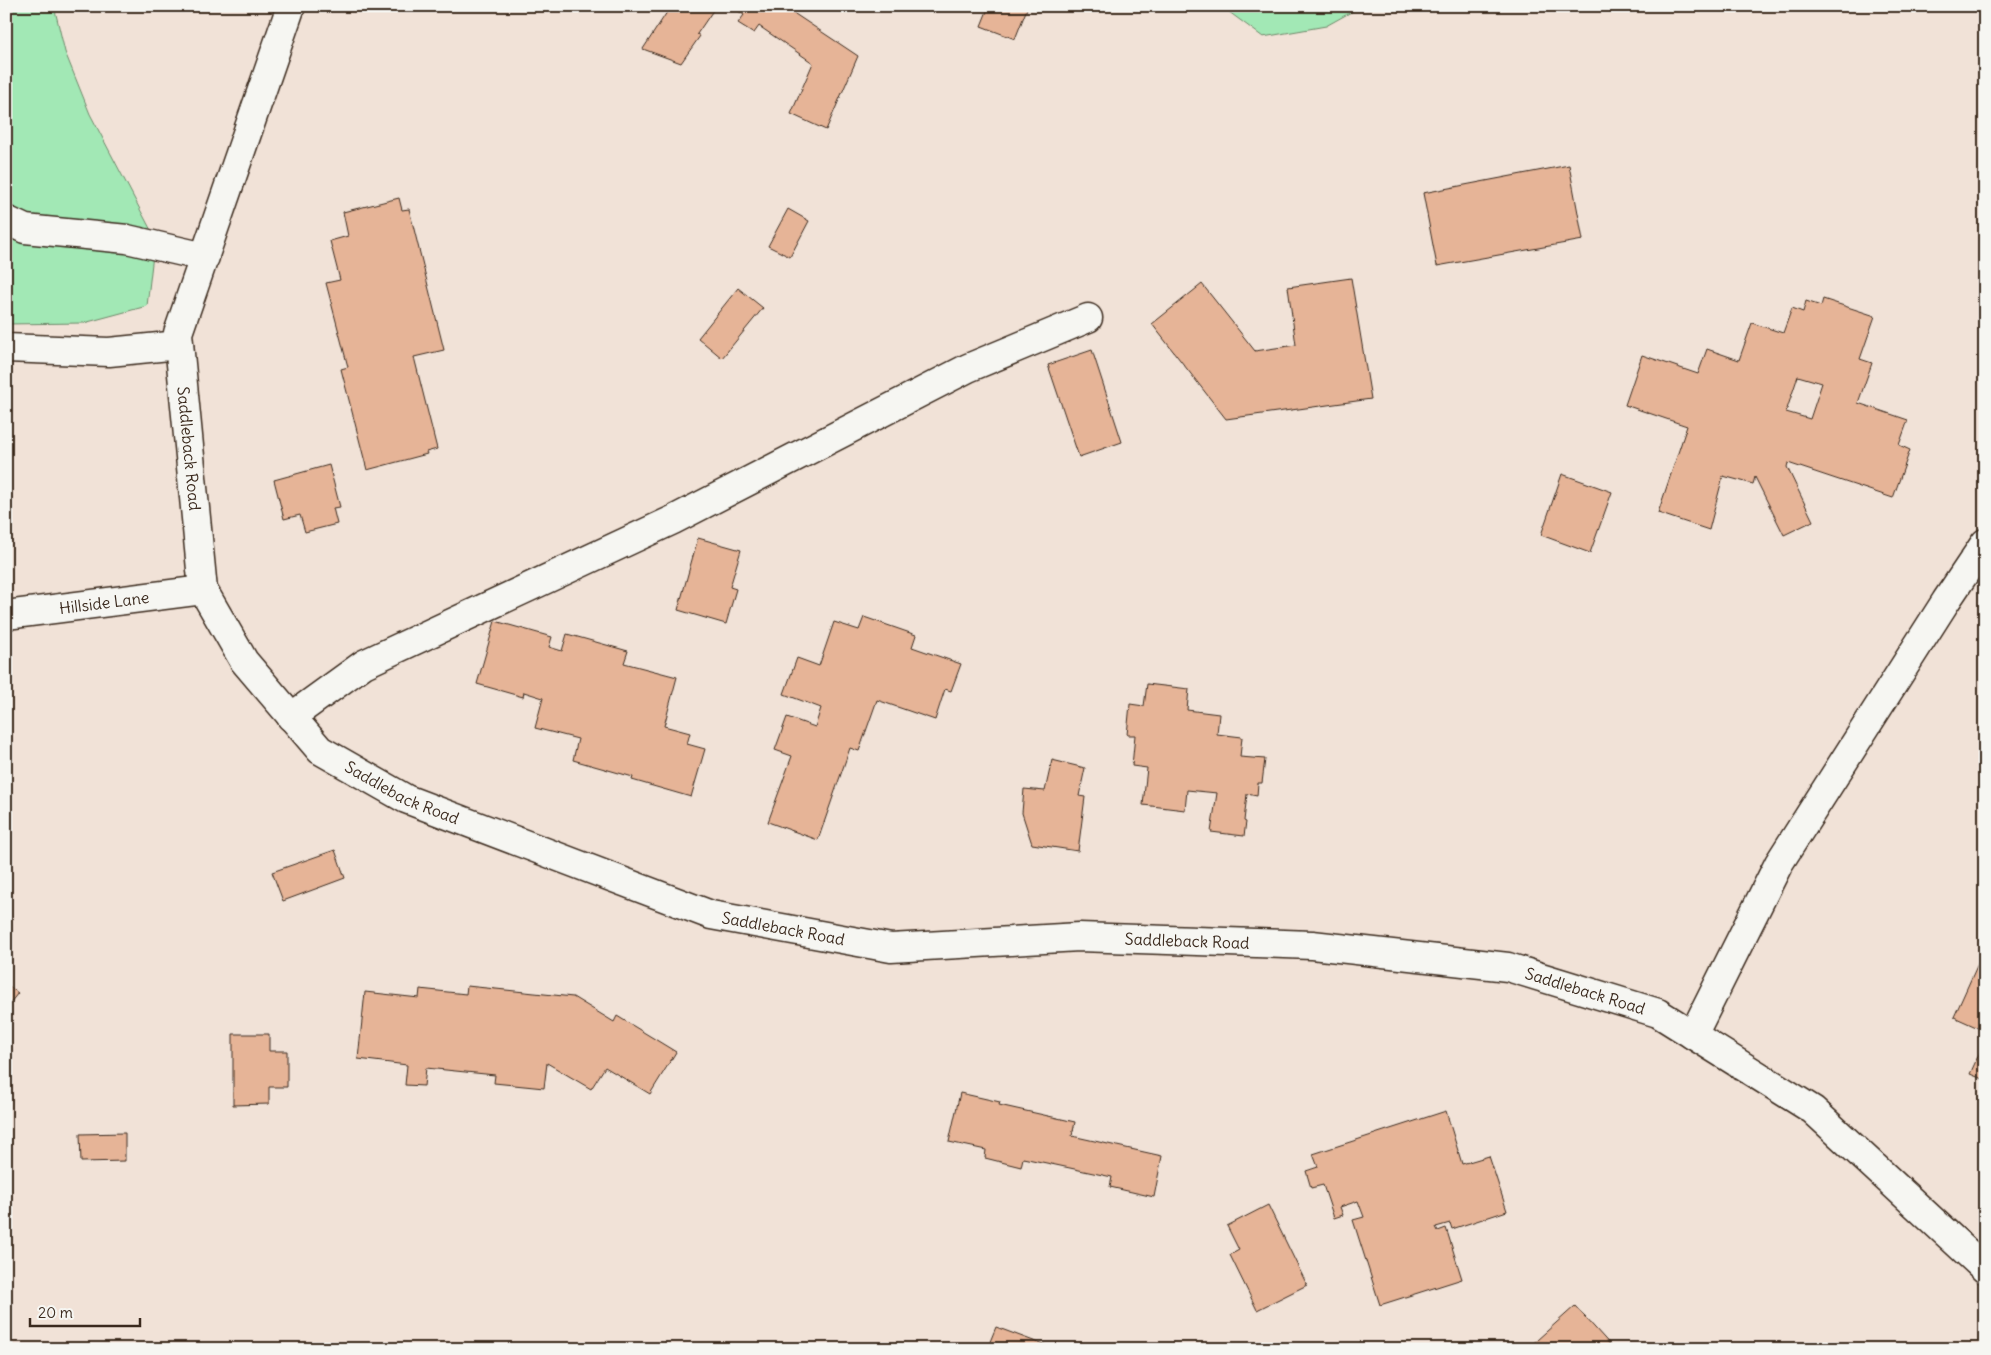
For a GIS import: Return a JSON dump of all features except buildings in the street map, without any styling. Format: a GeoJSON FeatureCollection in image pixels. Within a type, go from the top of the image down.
{"type":"FeatureCollection","features":[{"type":"Feature","properties":{"kind":"street","name":"Saddleback Road"},"geometry":{"type":"LineString","coordinates":[[291,6],[178,333],[203,590],[244,661],[320,750],[406,799],[711,915],[891,948],[1079,937],[1312,945],[1508,967],[1658,1013],[1813,1110],[1985,1268]]}},
{"type":"Feature","properties":{"kind":"street"},"geometry":{"type":"LineString","coordinates":[[6,220],[25,229],[126,239],[205,256]]}},
{"type":"Feature","properties":{"kind":"street"},"geometry":{"type":"LineString","coordinates":[[291,717],[364,664],[673,520],[968,368],[1088,318]]}},
{"type":"Feature","properties":{"kind":"street"},"geometry":{"type":"LineString","coordinates":[[6,348],[109,352],[179,345]]}},
{"type":"Feature","properties":{"kind":"street"},"geometry":{"type":"LineString","coordinates":[[1693,1035],[1779,863],[1985,543]]}},
{"type":"Feature","properties":{"kind":"street","name":"Hillside Lane"},"geometry":{"type":"LineString","coordinates":[[6,615],[203,590]]}},
{"type":"Feature","properties":{"kind":"green space"},"geometry":{"type":"Polygon","coordinates":[[[6,6],[54,6],[65,52],[90,114],[155,238],[147,306],[84,323],[6,324],[6,6]]]}},
{"type":"Feature","properties":{"kind":"green space"},"geometry":{"type":"Polygon","coordinates":[[[1221,6],[1362,6],[1326,26],[1263,37],[1221,6]]]}}]}
